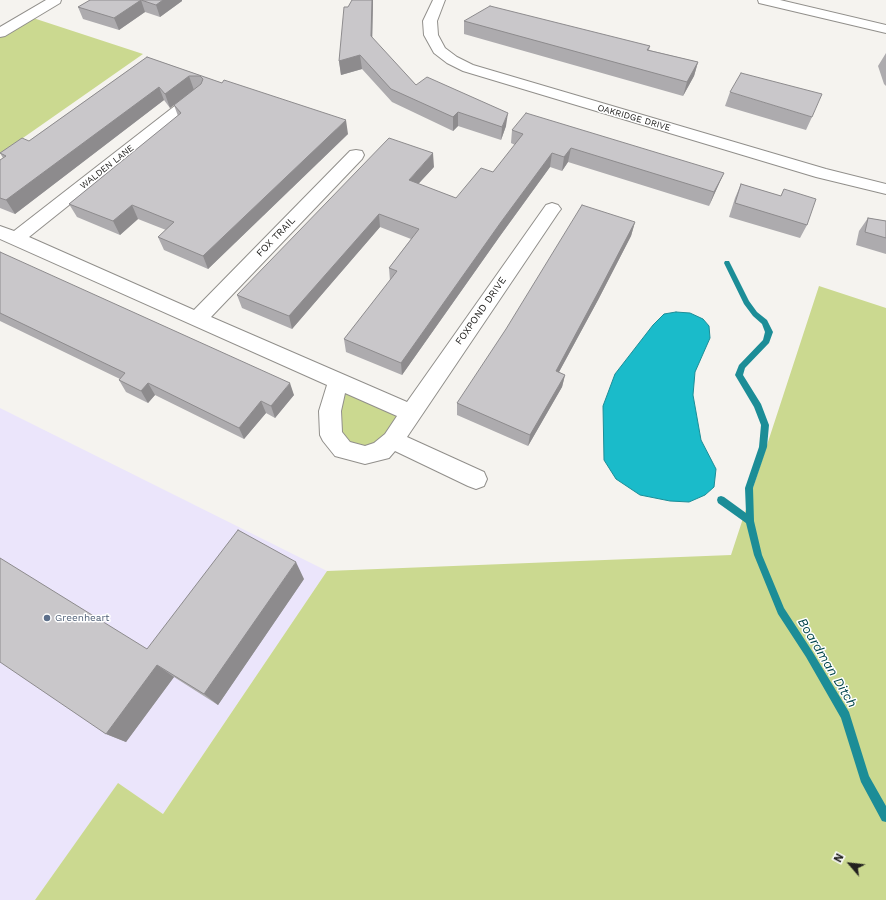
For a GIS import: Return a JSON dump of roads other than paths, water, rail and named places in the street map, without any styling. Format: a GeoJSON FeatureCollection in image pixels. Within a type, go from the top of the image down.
{"type":"FeatureCollection","features":[{"type":"Feature","properties":{"kind":"street"},"geometry":{"type":"LineString","coordinates":[[0,33],[55,0]]}},
{"type":"Feature","properties":{"kind":"street","name":"OAKRIDGE DRIVE"},"geometry":{"type":"LineString","coordinates":[[438,0],[430,21],[431,35],[439,50],[452,60],[468,68],[822,173],[886,189]]}},
{"type":"Feature","properties":{"kind":"street"},"geometry":{"type":"LineString","coordinates":[[764,0],[886,29]]}},
{"type":"Feature","properties":{"kind":"street","name":"WALDEN LANE"},"geometry":{"type":"LineString","coordinates":[[8,235],[199,94]]}},
{"type":"Feature","properties":{"kind":"street","name":"FOX TRAIL"},"geometry":{"type":"LineString","coordinates":[[196,319],[356,155]]}},
{"type":"Feature","properties":{"kind":"street","name":"FOXPOND DRIVE"},"geometry":{"type":"LineString","coordinates":[[338,382],[330,411],[331,435],[343,449],[365,455],[381,451],[393,440],[552,209]]}},
{"type":"Feature","properties":{"kind":"street"},"geometry":{"type":"LineString","coordinates":[[8,235],[411,413]]}},
{"type":"Feature","properties":{"kind":"street"},"geometry":{"type":"LineString","coordinates":[[393,440],[476,479]]}},
{"type":"Feature","properties":{"kind":"water"},"geometry":{"type":"Polygon","coordinates":[[[676,312],[690,313],[703,319],[709,326],[710,338],[695,372],[693,395],[701,440],[716,469],[714,487],[705,495],[689,502],[670,501],[640,495],[616,479],[604,460],[603,406],[615,374],[653,325],[664,314],[676,312]]]}},
{"type":"Feature","properties":{"kind":"waterway","name":"Boardman Ditch"},"geometry":{"type":"LineString","coordinates":[[727,263],[746,302],[755,314],[765,322],[769,332],[766,341],[742,367],[739,375],[758,406],[765,425],[763,447],[749,488],[750,521]]}},
{"type":"Feature","properties":{"kind":"waterway","name":"Boardman Ditch"},"geometry":{"type":"LineString","coordinates":[[721,500],[750,521]]}},
{"type":"Feature","properties":{"kind":"waterway","name":"Boardman Ditch"},"geometry":{"type":"LineString","coordinates":[[750,521],[758,555],[781,611],[809,654],[845,716],[865,778],[886,817]]}},
{"type":"Feature","properties":{"kind":"place","name":"Greenheart"},"geometry":{"type":"Point","coordinates":[47,618]}}]}
